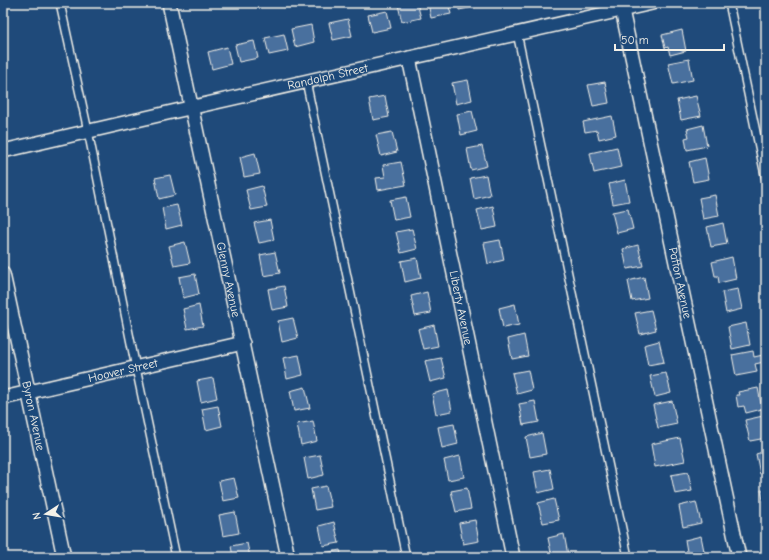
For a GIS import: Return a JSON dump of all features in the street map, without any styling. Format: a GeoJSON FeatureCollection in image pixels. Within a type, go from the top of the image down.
{"type":"FeatureCollection","features":[{"type":"Feature","properties":{"kind":"street","name":"Glenny Avenue"},"geometry":{"type":"LineString","coordinates":[[169,3],[288,557]]}},
{"type":"Feature","properties":{"kind":"street","name":"Randolph Street"},"geometry":{"type":"LineString","coordinates":[[3,151],[652,3]]}},
{"type":"Feature","properties":{"kind":"street","name":"Patton Avenue"},"geometry":{"type":"LineString","coordinates":[[622,10],[739,557]]}},
{"type":"Feature","properties":{"kind":"street","name":"Liberty Avenue"},"geometry":{"type":"LineString","coordinates":[[409,58],[513,557]]}},
{"type":"Feature","properties":{"kind":"street","name":"Byron Avenue"},"geometry":{"type":"LineString","coordinates":[[3,274],[64,557]]}},
{"type":"Feature","properties":{"kind":"street","name":"Hoover Street"},"geometry":{"type":"LineString","coordinates":[[3,398],[243,342]]}},
{"type":"Feature","properties":{"kind":"lane"},"geometry":{"type":"LineString","coordinates":[[60,3],[176,557]]}},
{"type":"Feature","properties":{"kind":"lane"},"geometry":{"type":"LineString","coordinates":[[729,3],[766,180]]}},
{"type":"Feature","properties":{"kind":"lane"},"geometry":{"type":"LineString","coordinates":[[517,33],[628,557]]}},
{"type":"Feature","properties":{"kind":"lane"},"geometry":{"type":"LineString","coordinates":[[306,82],[406,557]]}},
{"type":"Feature","properties":{"kind":"building"},"geometry":{"type":"Polygon","coordinates":[[[417,3],[421,18],[402,22],[398,5],[417,3]]]}},
{"type":"Feature","properties":{"kind":"building"},"geometry":{"type":"Polygon","coordinates":[[[428,3],[448,3],[451,14],[431,18],[428,3]]]}},
{"type":"Feature","properties":{"kind":"building"},"geometry":{"type":"Polygon","coordinates":[[[458,3],[478,3],[479,6],[459,10],[458,3]]]}},
{"type":"Feature","properties":{"kind":"building"},"geometry":{"type":"Polygon","coordinates":[[[387,11],[391,28],[372,32],[368,15],[387,11]]]}},
{"type":"Feature","properties":{"kind":"building"},"geometry":{"type":"Polygon","coordinates":[[[348,19],[352,36],[333,40],[329,23],[348,19]]]}},
{"type":"Feature","properties":{"kind":"building"},"geometry":{"type":"Polygon","coordinates":[[[311,25],[314,42],[295,47],[291,29],[311,25]]]}},
{"type":"Feature","properties":{"kind":"building"},"geometry":{"type":"Polygon","coordinates":[[[682,30],[686,51],[670,55],[668,47],[665,48],[662,35],[682,30]]]}},
{"type":"Feature","properties":{"kind":"building"},"geometry":{"type":"Polygon","coordinates":[[[284,34],[288,51],[269,55],[265,38],[284,34]]]}},
{"type":"Feature","properties":{"kind":"building"},"geometry":{"type":"Polygon","coordinates":[[[254,41],[258,58],[239,62],[235,45],[254,41]]]}},
{"type":"Feature","properties":{"kind":"building"},"geometry":{"type":"Polygon","coordinates":[[[227,47],[231,64],[212,69],[208,52],[227,47]]]}},
{"type":"Feature","properties":{"kind":"building"},"geometry":{"type":"Polygon","coordinates":[[[689,59],[693,80],[673,84],[668,63],[689,59]]]}},
{"type":"Feature","properties":{"kind":"building"},"geometry":{"type":"Polygon","coordinates":[[[468,80],[472,100],[456,104],[452,83],[468,80]]]}},
{"type":"Feature","properties":{"kind":"building"},"geometry":{"type":"Polygon","coordinates":[[[605,82],[609,103],[593,106],[588,85],[605,82]]]}},
{"type":"Feature","properties":{"kind":"building"},"geometry":{"type":"Polygon","coordinates":[[[385,96],[389,117],[373,120],[369,99],[385,96]]]}},
{"type":"Feature","properties":{"kind":"building"},"geometry":{"type":"Polygon","coordinates":[[[696,96],[701,116],[681,120],[677,100],[696,96]]]}},
{"type":"Feature","properties":{"kind":"building"},"geometry":{"type":"Polygon","coordinates":[[[472,111],[477,131],[461,135],[457,114],[472,111]]]}},
{"type":"Feature","properties":{"kind":"building"},"geometry":{"type":"Polygon","coordinates":[[[612,116],[616,135],[599,139],[597,130],[585,132],[583,122],[612,116]]]}},
{"type":"Feature","properties":{"kind":"building"},"geometry":{"type":"Polygon","coordinates":[[[703,125],[707,146],[687,150],[685,138],[689,137],[687,129],[703,125]]]}},
{"type":"Feature","properties":{"kind":"building"},"geometry":{"type":"Polygon","coordinates":[[[392,132],[397,152],[381,156],[376,135],[392,132]]]}},
{"type":"Feature","properties":{"kind":"building"},"geometry":{"type":"Polygon","coordinates":[[[482,146],[487,166],[471,170],[467,149],[482,146]]]}},
{"type":"Feature","properties":{"kind":"building"},"geometry":{"type":"Polygon","coordinates":[[[617,147],[621,167],[594,173],[590,153],[617,147]]]}},
{"type":"Feature","properties":{"kind":"building"},"geometry":{"type":"Polygon","coordinates":[[[255,153],[260,174],[244,177],[240,157],[255,153]]]}},
{"type":"Feature","properties":{"kind":"building"},"geometry":{"type":"Polygon","coordinates":[[[705,158],[709,179],[693,182],[689,162],[705,158]]]}},
{"type":"Feature","properties":{"kind":"building"},"geometry":{"type":"Polygon","coordinates":[[[401,162],[406,185],[378,190],[376,178],[385,177],[383,165],[401,162]]]}},
{"type":"Feature","properties":{"kind":"building"},"geometry":{"type":"Polygon","coordinates":[[[170,175],[175,195],[159,199],[155,178],[170,175]]]}},
{"type":"Feature","properties":{"kind":"building"},"geometry":{"type":"Polygon","coordinates":[[[486,175],[490,195],[474,199],[470,178],[486,175]]]}},
{"type":"Feature","properties":{"kind":"building"},"geometry":{"type":"Polygon","coordinates":[[[625,180],[629,201],[613,204],[609,184],[625,180]]]}},
{"type":"Feature","properties":{"kind":"building"},"geometry":{"type":"Polygon","coordinates":[[[262,186],[267,207],[251,210],[246,190],[262,186]]]}},
{"type":"Feature","properties":{"kind":"building"},"geometry":{"type":"Polygon","coordinates":[[[715,195],[719,216],[703,219],[699,198],[715,195]]]}},
{"type":"Feature","properties":{"kind":"building"},"geometry":{"type":"Polygon","coordinates":[[[406,197],[410,217],[394,220],[390,200],[406,197]]]}},
{"type":"Feature","properties":{"kind":"building"},"geometry":{"type":"Polygon","coordinates":[[[177,205],[182,225],[166,229],[162,208],[177,205]]]}},
{"type":"Feature","properties":{"kind":"building"},"geometry":{"type":"Polygon","coordinates":[[[493,206],[497,227],[482,230],[477,210],[493,206]]]}},
{"type":"Feature","properties":{"kind":"building"},"geometry":{"type":"Polygon","coordinates":[[[628,209],[633,229],[617,233],[612,212],[628,209]]]}},
{"type":"Feature","properties":{"kind":"building"},"geometry":{"type":"Polygon","coordinates":[[[270,220],[274,240],[259,243],[254,223],[270,220]]]}},
{"type":"Feature","properties":{"kind":"building"},"geometry":{"type":"Polygon","coordinates":[[[723,223],[727,244],[711,247],[707,227],[723,223]]]}},
{"type":"Feature","properties":{"kind":"building"},"geometry":{"type":"Polygon","coordinates":[[[412,229],[417,249],[401,253],[396,232],[412,229]]]}},
{"type":"Feature","properties":{"kind":"building"},"geometry":{"type":"Polygon","coordinates":[[[500,240],[504,260],[488,264],[484,243],[500,240]]]}},
{"type":"Feature","properties":{"kind":"building"},"geometry":{"type":"Polygon","coordinates":[[[185,242],[190,263],[174,266],[169,246],[185,242]]]}},
{"type":"Feature","properties":{"kind":"building"},"geometry":{"type":"Polygon","coordinates":[[[638,245],[643,266],[627,269],[623,249],[638,245]]]}},
{"type":"Feature","properties":{"kind":"building"},"geometry":{"type":"Polygon","coordinates":[[[275,252],[280,273],[264,276],[260,255],[275,252]]]}},
{"type":"Feature","properties":{"kind":"building"},"geometry":{"type":"Polygon","coordinates":[[[732,257],[736,279],[719,283],[718,276],[715,276],[712,262],[732,257]]]}},
{"type":"Feature","properties":{"kind":"building"},"geometry":{"type":"Polygon","coordinates":[[[417,258],[421,278],[405,282],[401,261],[417,258]]]}},
{"type":"Feature","properties":{"kind":"building"},"geometry":{"type":"Polygon","coordinates":[[[195,274],[199,294],[183,298],[179,277],[195,274]]]}},
{"type":"Feature","properties":{"kind":"building"},"geometry":{"type":"Polygon","coordinates":[[[644,277],[648,298],[632,301],[628,281],[644,277]]]}},
{"type":"Feature","properties":{"kind":"building"},"geometry":{"type":"Polygon","coordinates":[[[284,286],[288,307],[272,310],[268,289],[284,286]]]}},
{"type":"Feature","properties":{"kind":"building"},"geometry":{"type":"Polygon","coordinates":[[[738,289],[742,309],[726,313],[722,292],[738,289]]]}},
{"type":"Feature","properties":{"kind":"building"},"geometry":{"type":"Polygon","coordinates":[[[427,292],[431,313],[415,316],[411,296],[427,292]]]}},
{"type":"Feature","properties":{"kind":"building"},"geometry":{"type":"Polygon","coordinates":[[[515,304],[519,325],[503,328],[499,308],[515,304]]]}},
{"type":"Feature","properties":{"kind":"building"},"geometry":{"type":"Polygon","coordinates":[[[199,305],[203,326],[187,329],[183,309],[199,305]]]}},
{"type":"Feature","properties":{"kind":"building"},"geometry":{"type":"Polygon","coordinates":[[[651,310],[656,330],[640,334],[635,313],[651,310]]]}},
{"type":"Feature","properties":{"kind":"building"},"geometry":{"type":"Polygon","coordinates":[[[293,318],[298,338],[282,342],[278,321],[293,318]]]}},
{"type":"Feature","properties":{"kind":"building"},"geometry":{"type":"Polygon","coordinates":[[[746,323],[750,345],[732,349],[728,327],[746,323]]]}},
{"type":"Feature","properties":{"kind":"building"},"geometry":{"type":"Polygon","coordinates":[[[434,325],[438,346],[423,349],[418,329],[434,325]]]}},
{"type":"Feature","properties":{"kind":"building"},"geometry":{"type":"Polygon","coordinates":[[[524,335],[528,356],[512,359],[508,339],[524,335]]]}},
{"type":"Feature","properties":{"kind":"building"},"geometry":{"type":"Polygon","coordinates":[[[659,341],[664,362],[648,365],[644,345],[659,341]]]}},
{"type":"Feature","properties":{"kind":"building"},"geometry":{"type":"Polygon","coordinates":[[[753,351],[754,357],[763,355],[764,362],[755,364],[757,372],[736,376],[732,355],[753,351]]]}},
{"type":"Feature","properties":{"kind":"building"},"geometry":{"type":"Polygon","coordinates":[[[299,355],[303,375],[287,379],[283,358],[299,355]]]}},
{"type":"Feature","properties":{"kind":"building"},"geometry":{"type":"Polygon","coordinates":[[[441,358],[446,378],[430,382],[425,361],[441,358]]]}},
{"type":"Feature","properties":{"kind":"building"},"geometry":{"type":"Polygon","coordinates":[[[528,370],[532,390],[517,394],[512,373],[528,370]]]}},
{"type":"Feature","properties":{"kind":"building"},"geometry":{"type":"Polygon","coordinates":[[[666,373],[671,393],[655,397],[650,376],[666,373]]]}},
{"type":"Feature","properties":{"kind":"building"},"geometry":{"type":"Polygon","coordinates":[[[213,378],[217,398],[201,402],[197,381],[213,378]]]}},
{"type":"Feature","properties":{"kind":"building"},"geometry":{"type":"Polygon","coordinates":[[[305,387],[310,408],[294,411],[290,391],[305,387]]]}},
{"type":"Feature","properties":{"kind":"building"},"geometry":{"type":"Polygon","coordinates":[[[758,388],[762,409],[746,413],[744,406],[738,407],[736,395],[739,395],[738,392],[758,388]]]}},
{"type":"Feature","properties":{"kind":"building"},"geometry":{"type":"Polygon","coordinates":[[[448,390],[452,411],[436,414],[432,394],[448,390]]]}},
{"type":"Feature","properties":{"kind":"building"},"geometry":{"type":"Polygon","coordinates":[[[535,401],[539,422],[523,425],[519,404],[535,401]]]}},
{"type":"Feature","properties":{"kind":"building"},"geometry":{"type":"Polygon","coordinates":[[[672,401],[677,424],[658,428],[653,405],[672,401]]]}},
{"type":"Feature","properties":{"kind":"building"},"geometry":{"type":"Polygon","coordinates":[[[218,406],[222,426],[206,430],[202,409],[218,406]]]}},
{"type":"Feature","properties":{"kind":"building"},"geometry":{"type":"Polygon","coordinates":[[[763,416],[766,429],[766,438],[750,441],[745,420],[763,416]]]}},
{"type":"Feature","properties":{"kind":"building"},"geometry":{"type":"Polygon","coordinates":[[[313,421],[317,441],[301,445],[297,424],[313,421]]]}},
{"type":"Feature","properties":{"kind":"building"},"geometry":{"type":"Polygon","coordinates":[[[454,424],[458,444],[442,448],[438,427],[454,424]]]}},
{"type":"Feature","properties":{"kind":"building"},"geometry":{"type":"Polygon","coordinates":[[[542,433],[546,454],[530,457],[526,437],[542,433]]]}},
{"type":"Feature","properties":{"kind":"building"},"geometry":{"type":"Polygon","coordinates":[[[680,438],[685,461],[655,467],[651,444],[680,438]]]}},
{"type":"Feature","properties":{"kind":"building"},"geometry":{"type":"Polygon","coordinates":[[[766,451],[766,473],[760,474],[756,454],[766,451]]]}},
{"type":"Feature","properties":{"kind":"building"},"geometry":{"type":"Polygon","coordinates":[[[320,455],[324,475],[308,479],[304,458],[320,455]]]}},
{"type":"Feature","properties":{"kind":"building"},"geometry":{"type":"Polygon","coordinates":[[[460,456],[464,477],[448,480],[444,460],[460,456]]]}},
{"type":"Feature","properties":{"kind":"building"},"geometry":{"type":"Polygon","coordinates":[[[550,469],[554,489],[538,493],[534,472],[550,469]]]}},
{"type":"Feature","properties":{"kind":"building"},"geometry":{"type":"Polygon","coordinates":[[[688,472],[692,491],[675,494],[671,475],[688,472]]]}},
{"type":"Feature","properties":{"kind":"building"},"geometry":{"type":"Polygon","coordinates":[[[234,478],[239,498],[223,501],[219,481],[234,478]]]}},
{"type":"Feature","properties":{"kind":"building"},"geometry":{"type":"Polygon","coordinates":[[[326,486],[331,507],[315,510],[311,489],[326,486]]]}},
{"type":"Feature","properties":{"kind":"building"},"geometry":{"type":"Polygon","coordinates":[[[467,488],[471,509],[456,512],[451,491],[467,488]]]}},
{"type":"Feature","properties":{"kind":"building"},"geometry":{"type":"Polygon","coordinates":[[[766,489],[766,510],[765,510],[761,490],[766,489]]]}},
{"type":"Feature","properties":{"kind":"building"},"geometry":{"type":"Polygon","coordinates":[[[554,499],[559,520],[543,523],[538,503],[554,499]]]}},
{"type":"Feature","properties":{"kind":"building"},"geometry":{"type":"Polygon","coordinates":[[[696,502],[701,523],[683,527],[679,506],[696,502]]]}},
{"type":"Feature","properties":{"kind":"building"},"geometry":{"type":"Polygon","coordinates":[[[235,512],[239,533],[223,536],[219,515],[235,512]]]}},
{"type":"Feature","properties":{"kind":"building"},"geometry":{"type":"Polygon","coordinates":[[[475,520],[479,541],[463,544],[459,523],[475,520]]]}},
{"type":"Feature","properties":{"kind":"building"},"geometry":{"type":"Polygon","coordinates":[[[334,522],[339,543],[323,546],[319,526],[334,522]]]}},
{"type":"Feature","properties":{"kind":"building"},"geometry":{"type":"Polygon","coordinates":[[[564,534],[568,555],[552,557],[548,538],[564,534]]]}},
{"type":"Feature","properties":{"kind":"building"},"geometry":{"type":"Polygon","coordinates":[[[701,536],[705,556],[688,557],[685,540],[701,536]]]}},
{"type":"Feature","properties":{"kind":"building"},"geometry":{"type":"Polygon","coordinates":[[[247,543],[250,557],[233,557],[231,546],[247,543]]]}},
{"type":"Feature","properties":{"kind":"building"},"geometry":{"type":"Polygon","coordinates":[[[340,550],[342,557],[325,557],[324,553],[340,550]]]}},
{"type":"Feature","properties":{"kind":"building"},"geometry":{"type":"Polygon","coordinates":[[[482,553],[483,557],[466,556],[482,553]]]}}]}
